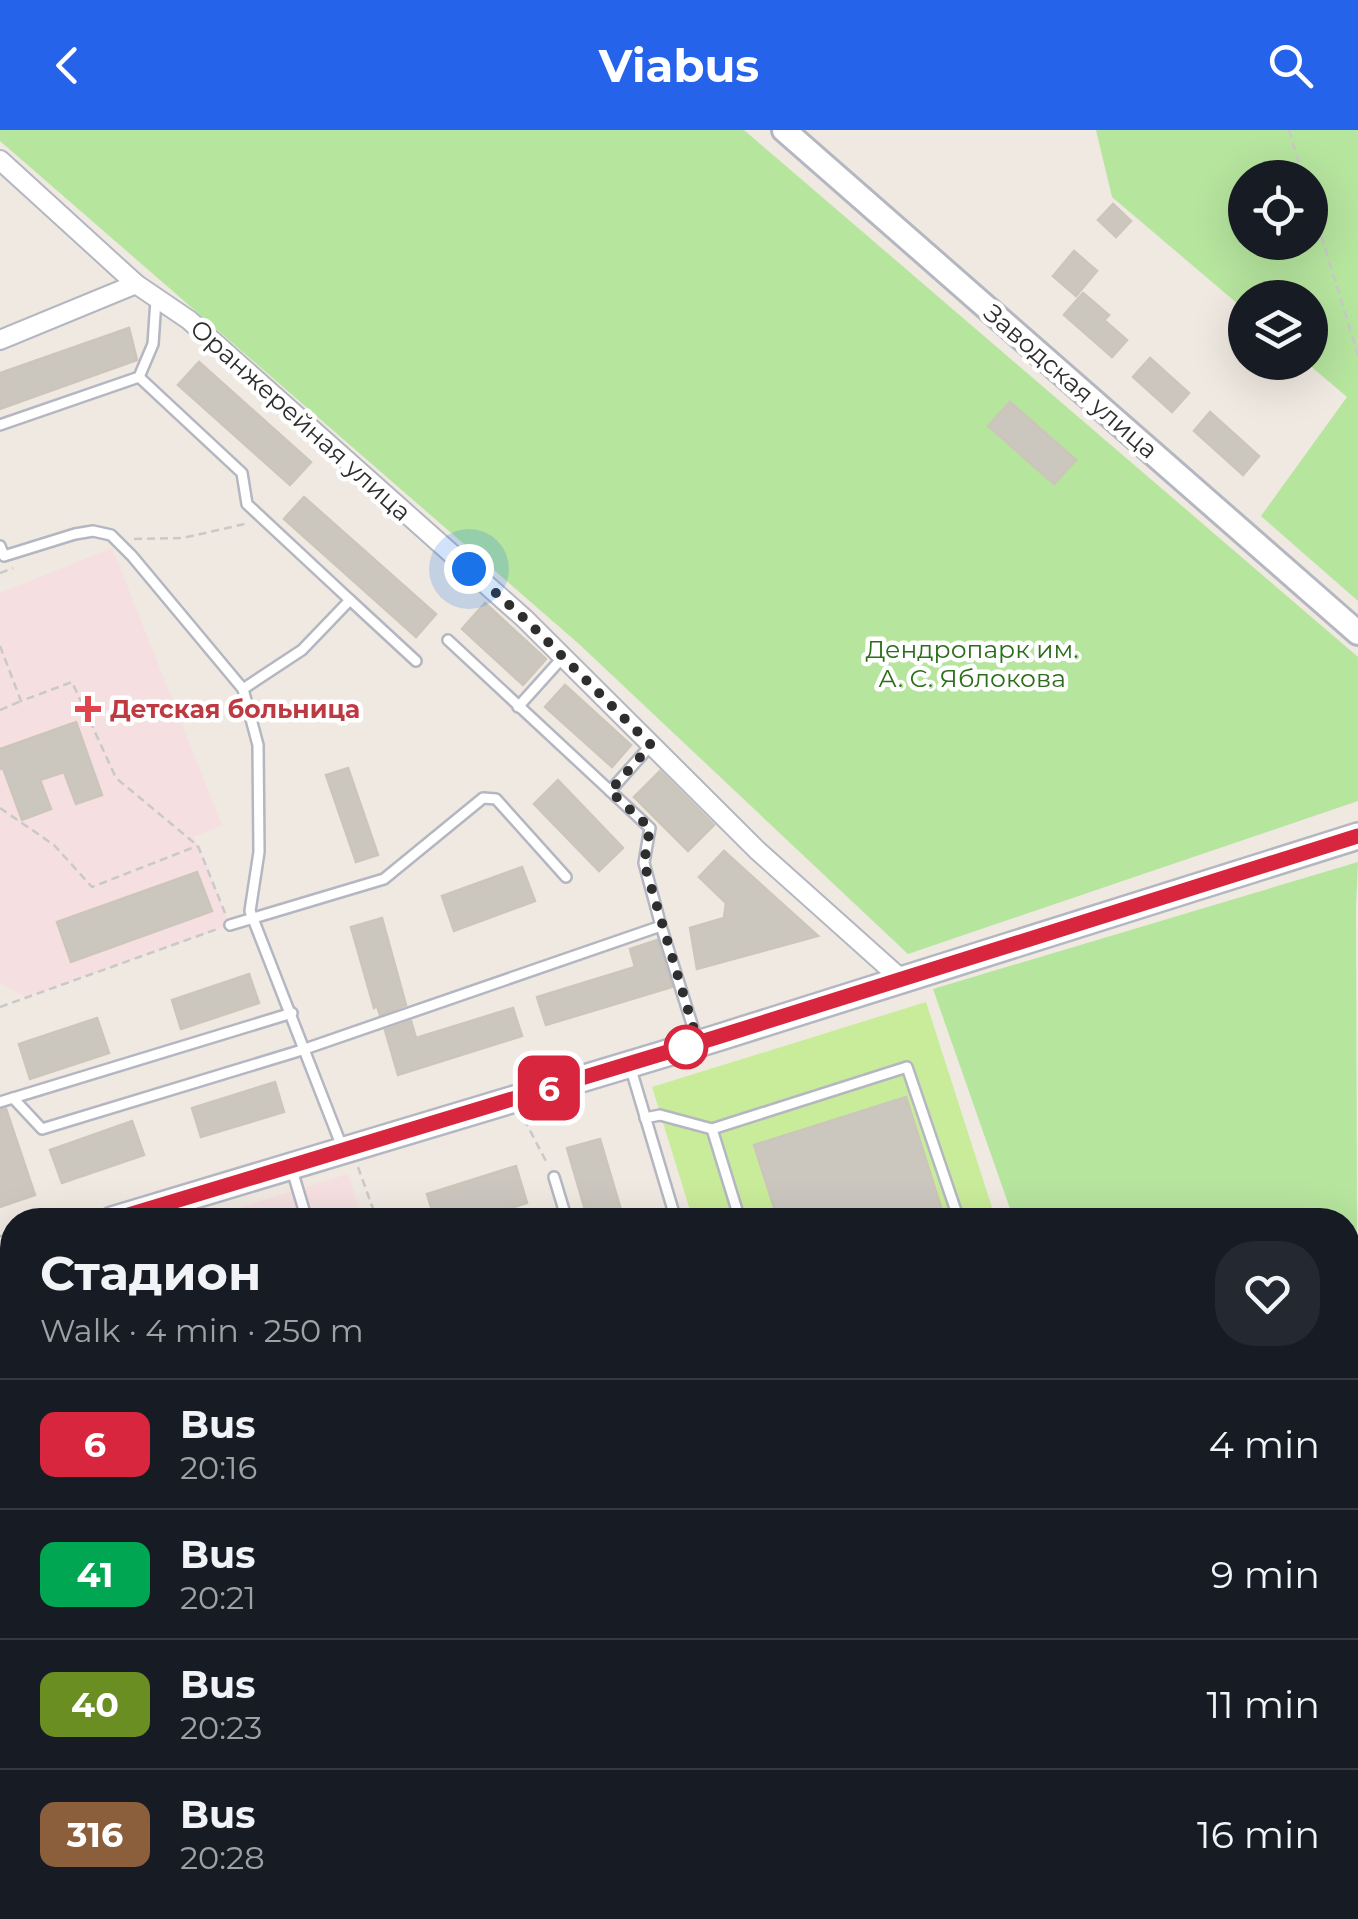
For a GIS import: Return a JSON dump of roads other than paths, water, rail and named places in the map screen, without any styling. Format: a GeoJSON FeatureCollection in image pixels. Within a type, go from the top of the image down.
{"type":"FeatureCollection","features":[{"type":"Feature","properties":{"kind":"main road"},"geometry":{"type":"LineString","coordinates":[[152,1208],[290,1166],[350,1158],[503,1102],[1358,836]]}},
{"type":"Feature","properties":{"kind":"street","name":"Заводская улица"},"geometry":{"type":"LineString","coordinates":[[784,130],[1358,632]]}},
{"type":"Feature","properties":{"kind":"street","name":"Оранжерейная улица"},"geometry":{"type":"LineString","coordinates":[[0,160],[136,284],[189,320],[525,619],[758,851],[900,978]]}},
{"type":"Feature","properties":{"kind":"street"},"geometry":{"type":"LineString","coordinates":[[0,340],[136,284]]}},
{"type":"Feature","properties":{"kind":"lane"},"geometry":{"type":"LineString","coordinates":[[0,425],[139,378],[153,344],[157,296]]}},
{"type":"Feature","properties":{"kind":"lane"},"geometry":{"type":"LineString","coordinates":[[139,378],[242,472],[247,504],[416,661]]}},
{"type":"Feature","properties":{"kind":"lane"},"geometry":{"type":"LineString","coordinates":[[1,553],[75,534],[110,535],[243,689],[258,744],[259,852],[252,920],[292,1013],[302,1050],[350,1158]]}},
{"type":"Feature","properties":{"kind":"lane"},"geometry":{"type":"LineString","coordinates":[[243,689],[302,650],[350,600]]}},
{"type":"Feature","properties":{"kind":"lane"},"geometry":{"type":"LineString","coordinates":[[448,640],[650,828],[644,863],[698,1043]]}},
{"type":"Feature","properties":{"kind":"lane"},"geometry":{"type":"LineString","coordinates":[[518,706],[563,657]]}},
{"type":"Feature","properties":{"kind":"lane"},"geometry":{"type":"LineString","coordinates":[[610,791],[651,745]]}},
{"type":"Feature","properties":{"kind":"lane"},"geometry":{"type":"LineString","coordinates":[[230,924],[384,878],[483,798],[496,798],[566,876]]}},
{"type":"Feature","properties":{"kind":"lane"},"geometry":{"type":"LineString","coordinates":[[12,1098],[42,1130],[302,1050],[662,926]]}},
{"type":"Feature","properties":{"kind":"lane"},"geometry":{"type":"LineString","coordinates":[[0,1102],[292,1013]]}},
{"type":"Feature","properties":{"kind":"lane"},"geometry":{"type":"LineString","coordinates":[[629,1064],[672,1208]]}},
{"type":"Feature","properties":{"kind":"lane"},"geometry":{"type":"LineString","coordinates":[[644,1118],[660,1114],[712,1128],[907,1067],[955,1208]]}},
{"type":"Feature","properties":{"kind":"lane"},"geometry":{"type":"LineString","coordinates":[[712,1128],[736,1208]]}},
{"type":"Feature","properties":{"kind":"lane"},"geometry":{"type":"LineString","coordinates":[[290,1166],[303,1208]]}},
{"type":"Feature","properties":{"kind":"lane"},"geometry":{"type":"LineString","coordinates":[[554,1177],[563,1208]]}},
{"type":"Feature","properties":{"kind":"place","name":"Детская больница"},"geometry":{"type":"Point","coordinates":[88,709]}},
{"type":"Feature","properties":{"kind":"park label","name":"Дендропарк им. А. С. Яблокова"},"geometry":{"type":"Point","coordinates":[972,664]}}]}
